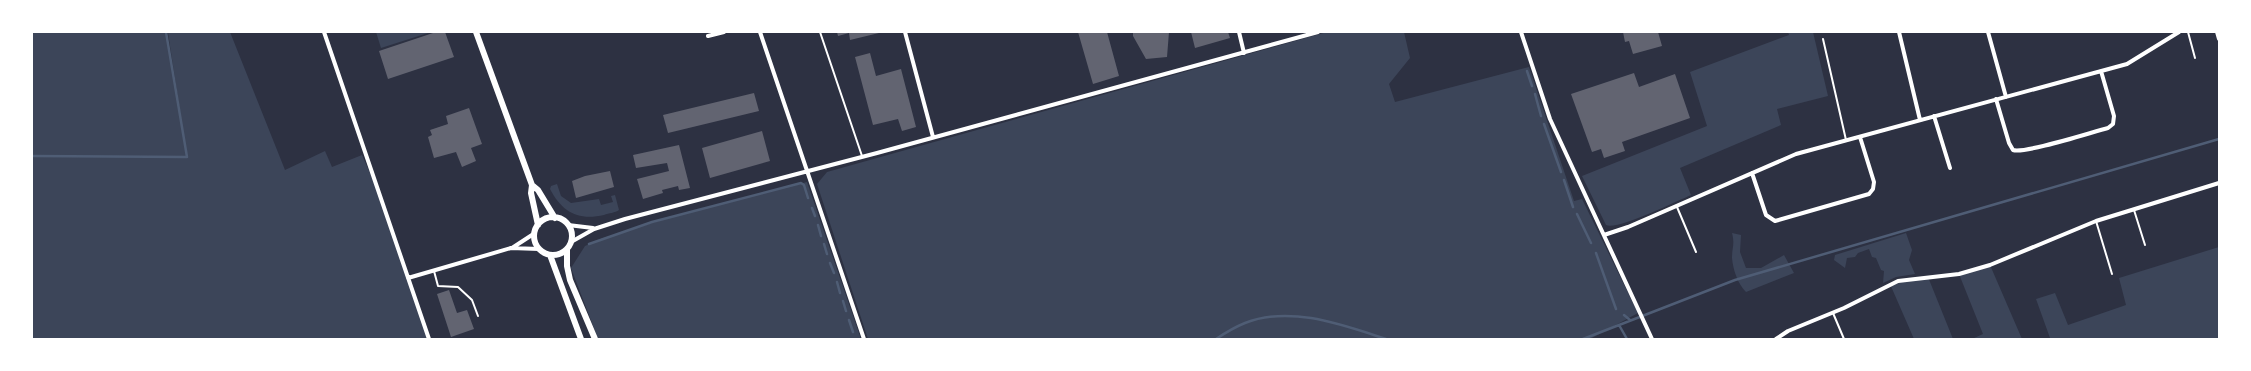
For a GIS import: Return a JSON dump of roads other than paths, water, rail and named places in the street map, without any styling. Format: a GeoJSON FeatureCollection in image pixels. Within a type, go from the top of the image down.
{"type":"FeatureCollection","features":[{"type":"Feature","properties":{"kind":"main road"},"geometry":{"type":"LineString","coordinates":[[476,32],[532,185],[531,193],[538,225],[535,233],[535,242],[539,249],[550,255],[556,255],[567,249]]}},
{"type":"Feature","properties":{"kind":"main road"},"geometry":{"type":"LineString","coordinates":[[532,185],[538,190],[555,218]]}},
{"type":"Feature","properties":{"kind":"main road"},"geometry":{"type":"LineString","coordinates":[[538,225],[548,218],[555,218],[568,225],[572,234],[571,242],[567,249],[567,266],[570,280],[595,339]]}},
{"type":"Feature","properties":{"kind":"main road"},"geometry":{"type":"LineString","coordinates":[[550,255],[581,339]]}},
{"type":"Feature","properties":{"kind":"street"},"geometry":{"type":"LineString","coordinates":[[324,32],[429,339]]}},
{"type":"Feature","properties":{"kind":"street"},"geometry":{"type":"LineString","coordinates":[[708,36],[724,32]]}},
{"type":"Feature","properties":{"kind":"street"},"geometry":{"type":"LineString","coordinates":[[760,32],[864,339]]}},
{"type":"Feature","properties":{"kind":"street"},"geometry":{"type":"LineString","coordinates":[[905,32],[933,137]]}},
{"type":"Feature","properties":{"kind":"street"},"geometry":{"type":"LineString","coordinates":[[1239,32],[1244,53]]}},
{"type":"Feature","properties":{"kind":"street"},"geometry":{"type":"LineString","coordinates":[[571,242],[594,228],[1318,32]]}},
{"type":"Feature","properties":{"kind":"street"},"geometry":{"type":"LineString","coordinates":[[1521,32],[1550,118],[1652,339]]}},
{"type":"Feature","properties":{"kind":"street"},"geometry":{"type":"LineString","coordinates":[[1899,32],[1920,120]]}},
{"type":"Feature","properties":{"kind":"street"},"geometry":{"type":"LineString","coordinates":[[1988,32],[2006,97]]}},
{"type":"Feature","properties":{"kind":"street"},"geometry":{"type":"LineString","coordinates":[[1604,235],[1786,158],[1860,136],[2101,71],[2135,60],[2179,32]]}},
{"type":"Feature","properties":{"kind":"street"},"geometry":{"type":"LineString","coordinates":[[2217,32],[2219,39]]}},
{"type":"Feature","properties":{"kind":"street"},"geometry":{"type":"LineString","coordinates":[[1996,99],[2011,146],[2018,151],[2108,128],[2113,124],[2114,116],[2101,71]]}},
{"type":"Feature","properties":{"kind":"street"},"geometry":{"type":"LineString","coordinates":[[1934,116],[1950,168]]}},
{"type":"Feature","properties":{"kind":"street"},"geometry":{"type":"LineString","coordinates":[[1752,173],[1766,215],[1775,221],[1869,194],[1873,189],[1874,182],[1860,136]]}},
{"type":"Feature","properties":{"kind":"street"},"geometry":{"type":"LineString","coordinates":[[1776,339],[1788,331],[1833,313],[1898,281],[1959,274],[1990,265],[2096,221],[2219,183]]}},
{"type":"Feature","properties":{"kind":"street"},"geometry":{"type":"LineString","coordinates":[[568,225],[594,228]]}},
{"type":"Feature","properties":{"kind":"street"},"geometry":{"type":"LineString","coordinates":[[408,278],[511,248],[535,233]]}},
{"type":"Feature","properties":{"kind":"street"},"geometry":{"type":"LineString","coordinates":[[511,248],[539,249]]}},
{"type":"Feature","properties":{"kind":"lane"},"geometry":{"type":"LineString","coordinates":[[820,32],[862,156]]}},
{"type":"Feature","properties":{"kind":"lane"},"geometry":{"type":"LineString","coordinates":[[2188,32],[2195,58]]}},
{"type":"Feature","properties":{"kind":"lane"},"geometry":{"type":"LineString","coordinates":[[1823,39],[1846,140]]}},
{"type":"Feature","properties":{"kind":"lane"},"geometry":{"type":"LineString","coordinates":[[1677,205],[1696,252]]}},
{"type":"Feature","properties":{"kind":"lane"},"geometry":{"type":"LineString","coordinates":[[2134,209],[2145,245]]}},
{"type":"Feature","properties":{"kind":"lane"},"geometry":{"type":"LineString","coordinates":[[2096,221],[2112,274]]}},
{"type":"Feature","properties":{"kind":"lane"},"geometry":{"type":"LineString","coordinates":[[434,271],[438,286],[458,287],[472,300],[478,316]]}},
{"type":"Feature","properties":{"kind":"lane"},"geometry":{"type":"LineString","coordinates":[[1833,313],[1844,339]]}},
{"type":"Feature","properties":{"kind":"waterway"},"geometry":{"type":"LineString","coordinates":[[32,156],[187,157],[166,32]]}},
{"type":"Feature","properties":{"kind":"waterway"},"geometry":{"type":"LineString","coordinates":[[1527,71],[1532,86]]}},
{"type":"Feature","properties":{"kind":"waterway"},"geometry":{"type":"LineString","coordinates":[[1535,94],[1541,116]]}},
{"type":"Feature","properties":{"kind":"waterway"},"geometry":{"type":"LineString","coordinates":[[1544,124],[1561,172]]}},
{"type":"Feature","properties":{"kind":"waterway"},"geometry":{"type":"LineString","coordinates":[[1583,339],[1735,280],[2219,139]]}},
{"type":"Feature","properties":{"kind":"waterway"},"geometry":{"type":"LineString","coordinates":[[1564,180],[1573,207]]}},
{"type":"Feature","properties":{"kind":"waterway"},"geometry":{"type":"LineString","coordinates":[[589,244],[652,222],[801,183],[804,185],[808,198]]}},
{"type":"Feature","properties":{"kind":"waterway"},"geometry":{"type":"LineString","coordinates":[[812,208],[815,216]]}},
{"type":"Feature","properties":{"kind":"waterway"},"geometry":{"type":"LineString","coordinates":[[1577,214],[1591,243]]}},
{"type":"Feature","properties":{"kind":"waterway"},"geometry":{"type":"LineString","coordinates":[[818,225],[821,236]]}},
{"type":"Feature","properties":{"kind":"waterway"},"geometry":{"type":"LineString","coordinates":[[824,244],[827,254]]}},
{"type":"Feature","properties":{"kind":"waterway"},"geometry":{"type":"LineString","coordinates":[[1596,253],[1616,309]]}},
{"type":"Feature","properties":{"kind":"waterway"},"geometry":{"type":"LineString","coordinates":[[830,263],[834,273]]}},
{"type":"Feature","properties":{"kind":"waterway"},"geometry":{"type":"LineString","coordinates":[[837,282],[840,293]]}},
{"type":"Feature","properties":{"kind":"waterway"},"geometry":{"type":"LineString","coordinates":[[843,301],[846,311]]}},
{"type":"Feature","properties":{"kind":"waterway"},"geometry":{"type":"LineString","coordinates":[[1624,315],[1630,320]]}},
{"type":"Feature","properties":{"kind":"waterway"},"geometry":{"type":"LineString","coordinates":[[1216,339],[1245,323],[1262,318],[1280,316],[1298,316],[1316,319],[1352,328],[1386,339]]}},
{"type":"Feature","properties":{"kind":"waterway"},"geometry":{"type":"LineString","coordinates":[[849,320],[853,332]]}},
{"type":"Feature","properties":{"kind":"waterway"},"geometry":{"type":"LineString","coordinates":[[1619,325],[1627,339]]}}]}
